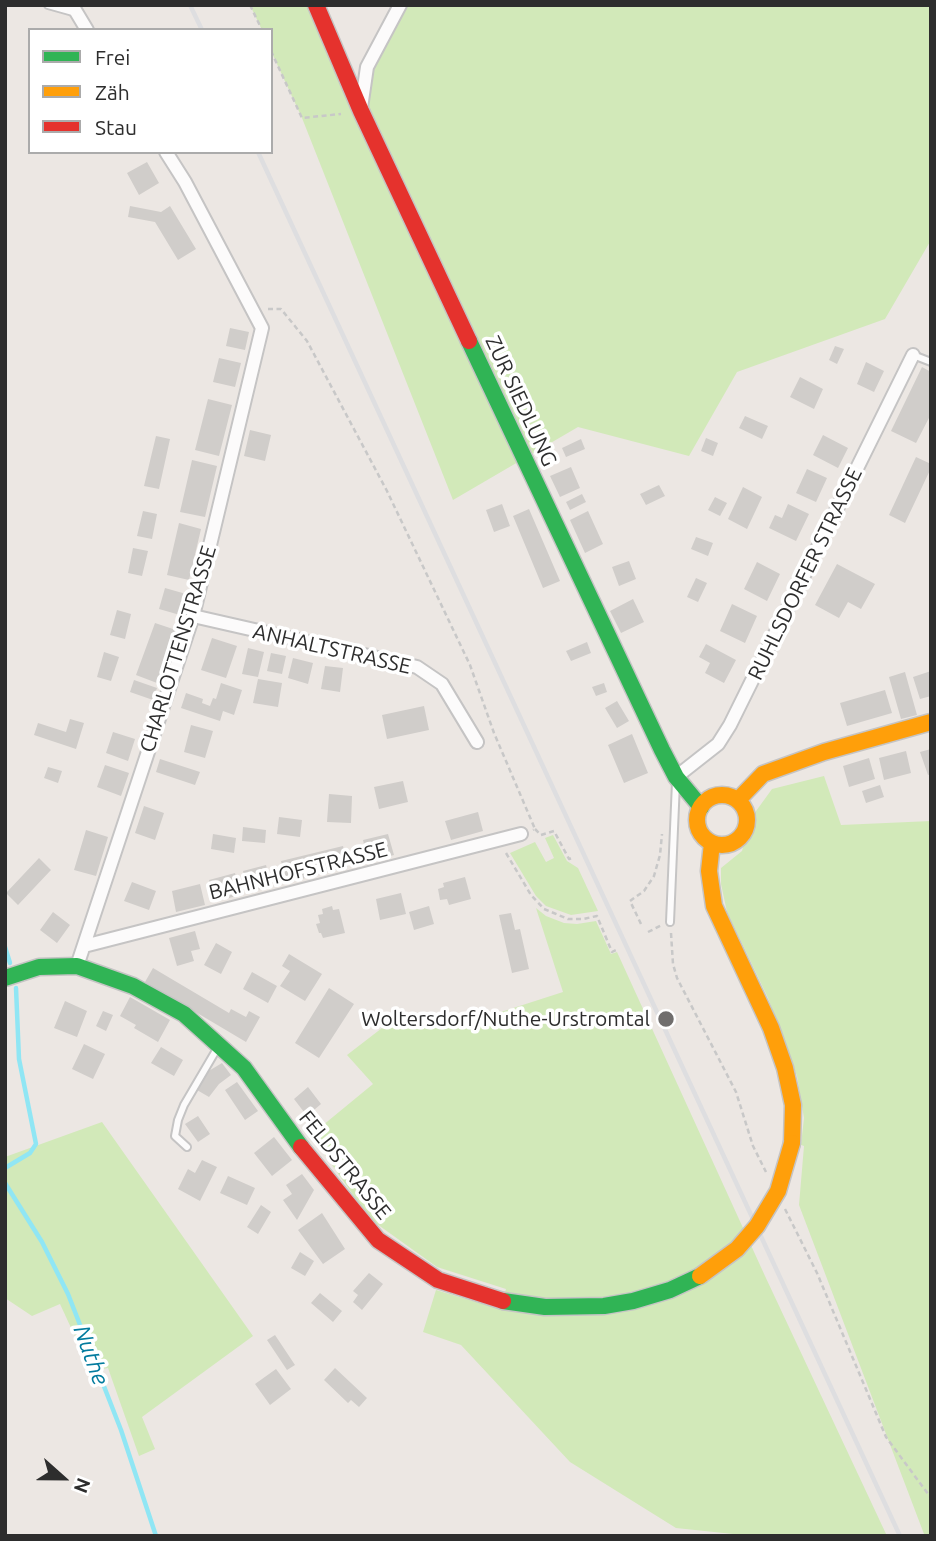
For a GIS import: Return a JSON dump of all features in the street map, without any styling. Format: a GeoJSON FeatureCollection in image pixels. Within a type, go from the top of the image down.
{"type":"FeatureCollection","features":[{"type":"Feature","properties":{"kind":"street","name":"ZUR SIEDLUNG"},"geometry":{"type":"LineString","coordinates":[[316,5],[361,111],[676,777],[701,807]]}},
{"type":"Feature","properties":{"kind":"street"},"geometry":{"type":"LineString","coordinates":[[361,111],[367,67],[400,5]]}},
{"type":"Feature","properties":{"kind":"street"},"geometry":{"type":"LineString","coordinates":[[74,9],[87,28]]}},
{"type":"Feature","properties":{"kind":"street"},"geometry":{"type":"LineString","coordinates":[[167,154],[255,309]]}},
{"type":"Feature","properties":{"kind":"street","name":"CHARLOTTENSTRASSE"},"geometry":{"type":"LineString","coordinates":[[77,966],[193,616],[262,328],[255,309]]}},
{"type":"Feature","properties":{"kind":"street","name":"RUHLSDORFER STRASSE"},"geometry":{"type":"LineString","coordinates":[[676,777],[718,744],[730,725],[913,355]]}},
{"type":"Feature","properties":{"kind":"street","name":"ANHALTSTRASSE"},"geometry":{"type":"LineString","coordinates":[[193,616],[416,667],[442,684],[477,742]]}},
{"type":"Feature","properties":{"kind":"street"},"geometry":{"type":"LineString","coordinates":[[738,800],[763,774],[824,752],[931,722]]}},
{"type":"Feature","properties":{"kind":"street"},"geometry":{"type":"LineString","coordinates":[[723,795],[738,800],[747,814],[745,830],[735,842],[720,845],[712,843],[700,831],[697,823],[701,807],[714,796],[723,795]]}},
{"type":"Feature","properties":{"kind":"street","name":"BAHNHOFSTRASSE"},"geometry":{"type":"LineString","coordinates":[[85,946],[521,834]]}},
{"type":"Feature","properties":{"kind":"street","name":"FELDSTRASSE"},"geometry":{"type":"LineString","coordinates":[[77,966],[134,986],[184,1014],[244,1068],[299,1145],[378,1240],[439,1280],[499,1300],[544,1307],[573,1308],[634,1301],[670,1290],[700,1276],[737,1249],[765,1216],[781,1183],[792,1143],[792,1095],[780,1053],[714,906],[709,871],[712,843]]}},
{"type":"Feature","properties":{"kind":"street"},"geometry":{"type":"LineString","coordinates":[[5,978],[38,968],[77,966]]}},
{"type":"Feature","properties":{"kind":"lane"},"geometry":{"type":"LineString","coordinates":[[48,5],[74,9]]}},
{"type":"Feature","properties":{"kind":"lane"},"geometry":{"type":"LineString","coordinates":[[913,355],[931,362]]}},
{"type":"Feature","properties":{"kind":"lane"},"geometry":{"type":"LineString","coordinates":[[670,922],[676,777]]}},
{"type":"Feature","properties":{"kind":"lane"},"geometry":{"type":"LineString","coordinates":[[187,1147],[175,1136],[178,1120],[219,1045]]}},
{"type":"Feature","properties":{"kind":"path"},"geometry":{"type":"LineString","coordinates":[[250,5],[261,28]]}},
{"type":"Feature","properties":{"kind":"path"},"geometry":{"type":"LineString","coordinates":[[273,55],[302,118],[341,114]]}},
{"type":"Feature","properties":{"kind":"path"},"geometry":{"type":"LineString","coordinates":[[255,309],[281,309],[307,341],[387,491],[470,665],[494,733],[535,829],[541,835],[554,831],[569,859],[573,858]]}},
{"type":"Feature","properties":{"kind":"path"},"geometry":{"type":"LineString","coordinates":[[521,834],[535,829]]}},
{"type":"Feature","properties":{"kind":"path"},"geometry":{"type":"LineString","coordinates":[[641,924],[630,901],[644,891],[654,876],[660,855],[662,829]]}},
{"type":"Feature","properties":{"kind":"path"},"geometry":{"type":"LineString","coordinates":[[499,841],[536,903],[560,918],[583,919],[597,916],[612,952],[616,950]]}},
{"type":"Feature","properties":{"kind":"path"},"geometry":{"type":"LineString","coordinates":[[648,932],[670,922],[673,964],[677,978],[736,1093],[754,1146],[770,1181]]}},
{"type":"Feature","properties":{"kind":"path"},"geometry":{"type":"LineString","coordinates":[[782,1204],[817,1273],[886,1437],[931,1498]]}},
{"type":"Feature","properties":{"kind":"green space"},"geometry":{"type":"Polygon","coordinates":[[[250,5],[316,5],[361,109],[367,67],[400,5],[931,5],[931,240],[885,319],[737,372],[689,456],[578,427],[453,500],[302,118],[273,55],[273,28],[261,28],[250,5]]]}},
{"type":"Feature","properties":{"kind":"green space"},"geometry":{"type":"Polygon","coordinates":[[[824,776],[841,825],[931,821],[931,1536],[924,1534],[799,1205],[804,1118],[797,1076],[768,998],[727,912],[721,884],[721,868],[742,851],[751,818],[772,789],[824,776]]]}},
{"type":"Feature","properties":{"kind":"green space"},"geometry":{"type":"Polygon","coordinates":[[[553,835],[567,861],[578,868],[598,911],[571,915],[546,906],[536,896],[510,853],[535,842],[546,862],[554,858],[545,838],[553,835]]]}},
{"type":"Feature","properties":{"kind":"green space"},"geometry":{"type":"Polygon","coordinates":[[[536,908],[546,916],[564,923],[596,921],[611,954],[617,952],[887,1536],[752,1536],[676,1528],[570,1462],[461,1345],[423,1332],[436,1290],[500,1309],[506,1289],[437,1267],[370,1219],[311,1135],[373,1084],[347,1055],[382,1028],[473,1021],[563,992],[536,908]]]}},
{"type":"Feature","properties":{"kind":"green space"},"geometry":{"type":"Polygon","coordinates":[[[102,1122],[253,1336],[142,1417],[155,1449],[139,1456],[108,1368],[91,1371],[60,1304],[32,1316],[5,1298],[5,1157],[102,1122]]]}},
{"type":"Feature","properties":{"kind":"building"},"geometry":{"type":"Polygon","coordinates":[[[147,162],[159,183],[139,195],[127,173],[147,162]]]}},
{"type":"Feature","properties":{"kind":"building"},"geometry":{"type":"Polygon","coordinates":[[[130,206],[161,212],[170,206],[196,249],[178,260],[155,222],[128,217],[130,206]]]}},
{"type":"Feature","properties":{"kind":"building"},"geometry":{"type":"Polygon","coordinates":[[[230,328],[249,332],[245,350],[226,346],[230,328]]]}},
{"type":"Feature","properties":{"kind":"building"},"geometry":{"type":"Polygon","coordinates":[[[835,346],[844,349],[837,364],[829,360],[835,346]]]}},
{"type":"Feature","properties":{"kind":"building"},"geometry":{"type":"Polygon","coordinates":[[[219,358],[241,363],[235,387],[213,382],[219,358]]]}},
{"type":"Feature","properties":{"kind":"building"},"geometry":{"type":"Polygon","coordinates":[[[866,362],[884,371],[874,392],[857,384],[866,362]]]}},
{"type":"Feature","properties":{"kind":"building"},"geometry":{"type":"Polygon","coordinates":[[[922,367],[931,372],[931,414],[916,443],[891,431],[922,367]]]}},
{"type":"Feature","properties":{"kind":"building"},"geometry":{"type":"Polygon","coordinates":[[[800,377],[823,389],[814,409],[790,397],[800,377]]]}},
{"type":"Feature","properties":{"kind":"building"},"geometry":{"type":"Polygon","coordinates":[[[208,399],[232,405],[219,456],[195,450],[208,399]]]}},
{"type":"Feature","properties":{"kind":"building"},"geometry":{"type":"Polygon","coordinates":[[[745,416],[768,426],[762,439],[739,428],[745,416]]]}},
{"type":"Feature","properties":{"kind":"building"},"geometry":{"type":"Polygon","coordinates":[[[250,430],[271,435],[265,461],[244,456],[250,430]]]}},
{"type":"Feature","properties":{"kind":"building"},"geometry":{"type":"Polygon","coordinates":[[[823,435],[848,448],[838,468],[813,455],[823,435]]]}},
{"type":"Feature","properties":{"kind":"building"},"geometry":{"type":"Polygon","coordinates":[[[156,436],[170,439],[159,489],[144,486],[156,436]]]}},
{"type":"Feature","properties":{"kind":"building"},"geometry":{"type":"Polygon","coordinates":[[[706,438],[718,443],[713,456],[701,451],[706,438]]]}},
{"type":"Feature","properties":{"kind":"building"},"geometry":{"type":"Polygon","coordinates":[[[581,439],[585,449],[566,457],[562,448],[581,439]]]}},
{"type":"Feature","properties":{"kind":"building"},"geometry":{"type":"Polygon","coordinates":[[[916,457],[931,464],[931,468],[905,523],[889,515],[916,457]]]}},
{"type":"Feature","properties":{"kind":"building"},"geometry":{"type":"Polygon","coordinates":[[[192,460],[217,466],[205,517],[180,512],[192,460]]]}},
{"type":"Feature","properties":{"kind":"building"},"geometry":{"type":"Polygon","coordinates":[[[571,467],[580,488],[560,497],[550,476],[571,467]]]}},
{"type":"Feature","properties":{"kind":"building"},"geometry":{"type":"Polygon","coordinates":[[[807,469],[827,478],[816,502],[796,493],[807,469]]]}},
{"type":"Feature","properties":{"kind":"building"},"geometry":{"type":"Polygon","coordinates":[[[659,485],[665,496],[646,505],[640,494],[659,485]]]}},
{"type":"Feature","properties":{"kind":"building"},"geometry":{"type":"Polygon","coordinates":[[[743,487],[762,497],[747,529],[728,519],[743,487]]]}},
{"type":"Feature","properties":{"kind":"building"},"geometry":{"type":"Polygon","coordinates":[[[582,494],[586,502],[570,510],[566,502],[582,494]]]}},
{"type":"Feature","properties":{"kind":"building"},"geometry":{"type":"Polygon","coordinates":[[[715,497],[727,503],[720,516],[708,510],[715,497]]]}},
{"type":"Feature","properties":{"kind":"building"},"geometry":{"type":"Polygon","coordinates":[[[502,504],[510,526],[494,532],[486,510],[502,504]]]}},
{"type":"Feature","properties":{"kind":"building"},"geometry":{"type":"Polygon","coordinates":[[[788,504],[809,514],[796,541],[769,528],[775,515],[782,518],[788,504]]]}},
{"type":"Feature","properties":{"kind":"building"},"geometry":{"type":"Polygon","coordinates":[[[529,509],[560,581],[543,588],[513,516],[529,509]]]}},
{"type":"Feature","properties":{"kind":"building"},"geometry":{"type":"Polygon","coordinates":[[[143,511],[157,514],[152,539],[137,536],[143,511]]]}},
{"type":"Feature","properties":{"kind":"building"},"geometry":{"type":"Polygon","coordinates":[[[588,511],[603,544],[585,553],[570,520],[588,511]]]}},
{"type":"Feature","properties":{"kind":"building"},"geometry":{"type":"Polygon","coordinates":[[[179,523],[201,529],[189,580],[167,575],[179,523]]]}},
{"type":"Feature","properties":{"kind":"building"},"geometry":{"type":"Polygon","coordinates":[[[696,537],[713,543],[708,556],[691,549],[696,537]]]}},
{"type":"Feature","properties":{"kind":"building"},"geometry":{"type":"Polygon","coordinates":[[[133,548],[148,551],[142,576],[128,573],[133,548]]]}},
{"type":"Feature","properties":{"kind":"building"},"geometry":{"type":"Polygon","coordinates":[[[629,561],[636,579],[619,586],[612,567],[629,561]]]}},
{"type":"Feature","properties":{"kind":"building"},"geometry":{"type":"Polygon","coordinates":[[[757,562],[780,574],[767,601],[744,589],[757,562]]]}},
{"type":"Feature","properties":{"kind":"building"},"geometry":{"type":"Polygon","coordinates":[[[837,564],[875,584],[861,609],[848,602],[839,618],[815,605],[837,564]]]}},
{"type":"Feature","properties":{"kind":"building"},"geometry":{"type":"Polygon","coordinates":[[[696,578],[707,583],[698,602],[687,597],[696,578]]]}},
{"type":"Feature","properties":{"kind":"building"},"geometry":{"type":"Polygon","coordinates":[[[165,588],[186,594],[180,615],[159,609],[165,588]]]}},
{"type":"Feature","properties":{"kind":"building"},"geometry":{"type":"Polygon","coordinates":[[[633,599],[644,622],[621,633],[610,611],[633,599]]]}},
{"type":"Feature","properties":{"kind":"building"},"geometry":{"type":"Polygon","coordinates":[[[732,604],[757,616],[745,643],[720,631],[732,604]]]}},
{"type":"Feature","properties":{"kind":"building"},"geometry":{"type":"Polygon","coordinates":[[[117,610],[131,614],[125,639],[110,635],[117,610]]]}},
{"type":"Feature","properties":{"kind":"building"},"geometry":{"type":"Polygon","coordinates":[[[155,623],[176,630],[157,683],[136,675],[155,623]]]}},
{"type":"Feature","properties":{"kind":"building"},"geometry":{"type":"Polygon","coordinates":[[[212,638],[237,646],[226,678],[201,670],[212,638]]]}},
{"type":"Feature","properties":{"kind":"building"},"geometry":{"type":"Polygon","coordinates":[[[587,642],[591,653],[571,661],[566,651],[587,642]]]}},
{"type":"Feature","properties":{"kind":"building"},"geometry":{"type":"Polygon","coordinates":[[[706,644],[736,660],[724,683],[705,673],[710,663],[699,657],[706,644]]]}},
{"type":"Feature","properties":{"kind":"building"},"geometry":{"type":"Polygon","coordinates":[[[248,648],[264,652],[258,677],[242,674],[248,648]]]}},
{"type":"Feature","properties":{"kind":"building"},"geometry":{"type":"Polygon","coordinates":[[[104,652],[119,657],[111,681],[97,677],[104,652]]]}},
{"type":"Feature","properties":{"kind":"building"},"geometry":{"type":"Polygon","coordinates":[[[271,653],[286,656],[282,674],[267,671],[271,653]]]}},
{"type":"Feature","properties":{"kind":"building"},"geometry":{"type":"Polygon","coordinates":[[[293,658],[313,663],[308,684],[288,678],[293,658]]]}},
{"type":"Feature","properties":{"kind":"building"},"geometry":{"type":"Polygon","coordinates":[[[325,666],[343,668],[340,692],[321,689],[325,666]]]}},
{"type":"Feature","properties":{"kind":"building"},"geometry":{"type":"Polygon","coordinates":[[[931,671],[931,696],[920,699],[913,677],[931,671]]]}},
{"type":"Feature","properties":{"kind":"building"},"geometry":{"type":"Polygon","coordinates":[[[905,672],[917,715],[901,719],[889,677],[905,672]]]}},
{"type":"Feature","properties":{"kind":"building"},"geometry":{"type":"Polygon","coordinates":[[[258,679],[282,683],[278,707],[253,703],[258,679]]]}},
{"type":"Feature","properties":{"kind":"building"},"geometry":{"type":"Polygon","coordinates":[[[134,680],[157,688],[153,700],[130,692],[134,680]]]}},
{"type":"Feature","properties":{"kind":"building"},"geometry":{"type":"Polygon","coordinates":[[[221,683],[242,690],[234,715],[223,711],[220,721],[181,708],[186,693],[203,699],[202,703],[210,706],[213,698],[216,699],[221,683]]]}},
{"type":"Feature","properties":{"kind":"building"},"geometry":{"type":"Polygon","coordinates":[[[604,683],[607,692],[596,696],[592,687],[604,683]]]}},
{"type":"Feature","properties":{"kind":"building"},"geometry":{"type":"Polygon","coordinates":[[[885,690],[892,713],[847,726],[840,703],[885,690]]]}},
{"type":"Feature","properties":{"kind":"building"},"geometry":{"type":"Polygon","coordinates":[[[617,701],[629,721],[617,728],[605,708],[617,701]]]}},
{"type":"Feature","properties":{"kind":"building"},"geometry":{"type":"Polygon","coordinates":[[[424,706],[429,730],[387,739],[382,715],[424,706]]]}},
{"type":"Feature","properties":{"kind":"building"},"geometry":{"type":"Polygon","coordinates":[[[70,719],[84,723],[76,749],[34,735],[38,723],[66,732],[70,719]]]}},
{"type":"Feature","properties":{"kind":"building"},"geometry":{"type":"Polygon","coordinates":[[[191,725],[213,731],[205,758],[184,752],[191,725]]]}},
{"type":"Feature","properties":{"kind":"building"},"geometry":{"type":"Polygon","coordinates":[[[113,732],[135,739],[128,761],[106,753],[113,732]]]}},
{"type":"Feature","properties":{"kind":"building"},"geometry":{"type":"Polygon","coordinates":[[[632,734],[648,773],[624,783],[608,745],[632,734]]]}},
{"type":"Feature","properties":{"kind":"building"},"geometry":{"type":"Polygon","coordinates":[[[931,749],[931,774],[928,775],[920,752],[931,749]]]}},
{"type":"Feature","properties":{"kind":"building"},"geometry":{"type":"Polygon","coordinates":[[[906,751],[911,773],[884,780],[879,758],[906,751]]]}},
{"type":"Feature","properties":{"kind":"building"},"geometry":{"type":"Polygon","coordinates":[[[869,758],[875,779],[849,787],[843,766],[869,758]]]}},
{"type":"Feature","properties":{"kind":"building"},"geometry":{"type":"Polygon","coordinates":[[[160,759],[200,772],[195,785],[156,772],[160,759]]]}},
{"type":"Feature","properties":{"kind":"building"},"geometry":{"type":"Polygon","coordinates":[[[105,765],[129,773],[121,796],[97,787],[105,765]]]}},
{"type":"Feature","properties":{"kind":"building"},"geometry":{"type":"Polygon","coordinates":[[[48,767],[62,771],[58,783],[44,778],[48,767]]]}},
{"type":"Feature","properties":{"kind":"building"},"geometry":{"type":"Polygon","coordinates":[[[403,781],[408,802],[379,809],[374,787],[403,781]]]}},
{"type":"Feature","properties":{"kind":"building"},"geometry":{"type":"Polygon","coordinates":[[[880,785],[884,797],[866,803],[862,791],[880,785]]]}},
{"type":"Feature","properties":{"kind":"building"},"geometry":{"type":"Polygon","coordinates":[[[329,794],[352,796],[351,823],[327,822],[329,794]]]}},
{"type":"Feature","properties":{"kind":"building"},"geometry":{"type":"Polygon","coordinates":[[[144,806],[164,813],[155,840],[135,833],[144,806]]]}},
{"type":"Feature","properties":{"kind":"building"},"geometry":{"type":"Polygon","coordinates":[[[478,812],[483,831],[451,840],[445,821],[478,812]]]}},
{"type":"Feature","properties":{"kind":"building"},"geometry":{"type":"Polygon","coordinates":[[[279,817],[302,820],[300,837],[277,834],[279,817]]]}},
{"type":"Feature","properties":{"kind":"building"},"geometry":{"type":"Polygon","coordinates":[[[243,827],[266,830],[265,843],[242,841],[243,827]]]}},
{"type":"Feature","properties":{"kind":"building"},"geometry":{"type":"Polygon","coordinates":[[[86,830],[108,837],[96,876],[74,870],[86,830]]]}},
{"type":"Feature","properties":{"kind":"building"},"geometry":{"type":"Polygon","coordinates":[[[213,834],[236,838],[234,853],[211,849],[213,834]]]}},
{"type":"Feature","properties":{"kind":"building"},"geometry":{"type":"Polygon","coordinates":[[[388,834],[394,855],[368,862],[363,840],[388,834]]]}},
{"type":"Feature","properties":{"kind":"building"},"geometry":{"type":"Polygon","coordinates":[[[343,846],[348,867],[286,883],[281,861],[343,846]]]}},
{"type":"Feature","properties":{"kind":"building"},"geometry":{"type":"Polygon","coordinates":[[[39,858],[51,870],[18,905],[6,893],[39,858]]]}},
{"type":"Feature","properties":{"kind":"building"},"geometry":{"type":"Polygon","coordinates":[[[266,865],[272,886],[249,892],[243,871],[266,865]]]}},
{"type":"Feature","properties":{"kind":"building"},"geometry":{"type":"Polygon","coordinates":[[[235,873],[240,895],[214,902],[209,880],[235,873]]]}},
{"type":"Feature","properties":{"kind":"building"},"geometry":{"type":"Polygon","coordinates":[[[465,877],[471,899],[449,905],[447,899],[440,900],[438,889],[444,887],[443,883],[465,877]]]}},
{"type":"Feature","properties":{"kind":"building"},"geometry":{"type":"Polygon","coordinates":[[[132,882],[156,891],[149,910],[124,901],[132,882]]]}},
{"type":"Feature","properties":{"kind":"building"},"geometry":{"type":"Polygon","coordinates":[[[200,884],[205,905],[176,912],[172,891],[200,884]]]}},
{"type":"Feature","properties":{"kind":"building"},"geometry":{"type":"Polygon","coordinates":[[[401,893],[406,914],[380,920],[376,899],[401,893]]]}},
{"type":"Feature","properties":{"kind":"building"},"geometry":{"type":"Polygon","coordinates":[[[332,906],[333,910],[339,909],[345,933],[323,938],[316,924],[320,923],[318,915],[323,914],[322,909],[332,906]]]}},
{"type":"Feature","properties":{"kind":"building"},"geometry":{"type":"Polygon","coordinates":[[[429,906],[434,924],[414,930],[409,912],[429,906]]]}},
{"type":"Feature","properties":{"kind":"building"},"geometry":{"type":"Polygon","coordinates":[[[53,912],[70,925],[57,943],[40,930],[53,912]]]}},
{"type":"Feature","properties":{"kind":"building"},"geometry":{"type":"Polygon","coordinates":[[[511,913],[515,930],[520,929],[529,969],[512,973],[499,915],[511,913]]]}},
{"type":"Feature","properties":{"kind":"building"},"geometry":{"type":"Polygon","coordinates":[[[195,931],[200,949],[191,951],[194,961],[177,966],[169,938],[195,931]]]}},
{"type":"Feature","properties":{"kind":"building"},"geometry":{"type":"Polygon","coordinates":[[[216,943],[232,952],[221,974],[204,965],[216,943]]]}},
{"type":"Feature","properties":{"kind":"building"},"geometry":{"type":"Polygon","coordinates":[[[289,954],[322,974],[305,1001],[280,986],[290,971],[282,966],[289,954]]]}},
{"type":"Feature","properties":{"kind":"building"},"geometry":{"type":"Polygon","coordinates":[[[153,968],[229,1013],[231,1009],[246,1017],[249,1011],[260,1017],[246,1042],[145,982],[153,968]]]}},
{"type":"Feature","properties":{"kind":"building"},"geometry":{"type":"Polygon","coordinates":[[[252,972],[277,986],[268,1003],[243,989],[252,972]]]}},
{"type":"Feature","properties":{"kind":"building"},"geometry":{"type":"Polygon","coordinates":[[[329,988],[354,1004],[319,1058],[295,1043],[329,988]]]}},
{"type":"Feature","properties":{"kind":"building"},"geometry":{"type":"Polygon","coordinates":[[[130,997],[170,1020],[158,1042],[120,1016],[130,997]]]}},
{"type":"Feature","properties":{"kind":"building"},"geometry":{"type":"Polygon","coordinates":[[[65,1001],[87,1011],[77,1037],[54,1028],[65,1001]]]}},
{"type":"Feature","properties":{"kind":"building"},"geometry":{"type":"Polygon","coordinates":[[[103,1011],[113,1015],[106,1031],[96,1026],[103,1011]]]}},
{"type":"Feature","properties":{"kind":"building"},"geometry":{"type":"Polygon","coordinates":[[[84,1044],[105,1054],[93,1079],[72,1069],[84,1044]]]}},
{"type":"Feature","properties":{"kind":"building"},"geometry":{"type":"Polygon","coordinates":[[[161,1047],[183,1060],[174,1076],[151,1063],[161,1047]]]}},
{"type":"Feature","properties":{"kind":"building"},"geometry":{"type":"Polygon","coordinates":[[[222,1063],[231,1075],[219,1084],[209,1097],[197,1090],[207,1072],[222,1063]]]}},
{"type":"Feature","properties":{"kind":"building"},"geometry":{"type":"Polygon","coordinates":[[[237,1082],[258,1111],[245,1120],[225,1090],[237,1082]]]}},
{"type":"Feature","properties":{"kind":"building"},"geometry":{"type":"Polygon","coordinates":[[[308,1087],[321,1104],[307,1116],[294,1099],[308,1087]]]}},
{"type":"Feature","properties":{"kind":"building"},"geometry":{"type":"Polygon","coordinates":[[[198,1116],[210,1134],[198,1142],[185,1124],[198,1116]]]}},
{"type":"Feature","properties":{"kind":"building"},"geometry":{"type":"Polygon","coordinates":[[[274,1137],[292,1160],[272,1176],[254,1153],[274,1137]]]}},
{"type":"Feature","properties":{"kind":"building"},"geometry":{"type":"Polygon","coordinates":[[[202,1160],[217,1167],[200,1201],[178,1189],[188,1169],[195,1173],[202,1160]]]}},
{"type":"Feature","properties":{"kind":"building"},"geometry":{"type":"Polygon","coordinates":[[[302,1174],[314,1190],[297,1220],[283,1200],[292,1194],[286,1185],[302,1174]]]}},
{"type":"Feature","properties":{"kind":"building"},"geometry":{"type":"Polygon","coordinates":[[[228,1176],[255,1188],[247,1205],[220,1193],[228,1176]]]}},
{"type":"Feature","properties":{"kind":"building"},"geometry":{"type":"Polygon","coordinates":[[[261,1205],[271,1212],[258,1234],[247,1227],[261,1205]]]}},
{"type":"Feature","properties":{"kind":"building"},"geometry":{"type":"Polygon","coordinates":[[[322,1213],[345,1249],[323,1264],[298,1230],[322,1213]]]}},
{"type":"Feature","properties":{"kind":"building"},"geometry":{"type":"Polygon","coordinates":[[[300,1252],[314,1261],[305,1276],[291,1268],[300,1252]]]}},
{"type":"Feature","properties":{"kind":"building"},"geometry":{"type":"Polygon","coordinates":[[[369,1273],[383,1284],[362,1310],[353,1302],[358,1295],[353,1291],[369,1273]]]}},
{"type":"Feature","properties":{"kind":"building"},"geometry":{"type":"Polygon","coordinates":[[[320,1293],[342,1311],[333,1322],[311,1303],[320,1293]]]}},
{"type":"Feature","properties":{"kind":"building"},"geometry":{"type":"Polygon","coordinates":[[[275,1335],[295,1365],[287,1370],[267,1340],[275,1335]]]}},
{"type":"Feature","properties":{"kind":"building"},"geometry":{"type":"Polygon","coordinates":[[[335,1368],[367,1398],[359,1407],[351,1400],[348,1403],[324,1380],[335,1368]]]}},
{"type":"Feature","properties":{"kind":"building"},"geometry":{"type":"Polygon","coordinates":[[[276,1369],[291,1389],[270,1405],[255,1384],[276,1369]]]}},
{"type":"Feature","properties":{"kind":"waterway"},"geometry":{"type":"LineString","coordinates":[[5,947],[10,963]]}},
{"type":"Feature","properties":{"kind":"waterway"},"geometry":{"type":"LineString","coordinates":[[5,1168],[30,1153],[36,1144],[19,1059],[16,988]]}},
{"type":"Feature","properties":{"kind":"waterway","name":"Nuthe"},"geometry":{"type":"LineString","coordinates":[[5,1183],[42,1242],[68,1294],[121,1430],[156,1536]]}},
{"type":"Feature","properties":{"kind":"railway"},"geometry":{"type":"LineString","coordinates":[[190,5],[201,28]]}},
{"type":"Feature","properties":{"kind":"railway"},"geometry":{"type":"LineString","coordinates":[[259,154],[900,1536]]}},
{"type":"Feature","properties":{"kind":"traffic: fast"},"geometry":{"type":"LineString","coordinates":[[469,341],[662,750],[676,777],[701,807]]}},
{"type":"Feature","properties":{"kind":"traffic: fast"},"geometry":{"type":"LineString","coordinates":[[5,978],[39,967],[77,966],[133,986],[184,1014],[244,1068],[301,1147]]}},
{"type":"Feature","properties":{"kind":"traffic: fast"},"geometry":{"type":"LineString","coordinates":[[503,1301],[545,1307],[604,1306],[670,1290],[700,1276]]}},
{"type":"Feature","properties":{"kind":"traffic: slow"},"geometry":{"type":"LineString","coordinates":[[738,800],[763,774],[824,752],[931,722]]}},
{"type":"Feature","properties":{"kind":"traffic: slow"},"geometry":{"type":"LineString","coordinates":[[722,795],[740,802],[747,820],[740,838],[722,845],[704,838],[697,820],[704,802],[722,795]]}},
{"type":"Feature","properties":{"kind":"traffic: slow"},"geometry":{"type":"LineString","coordinates":[[712,843],[709,871],[714,906],[771,1028],[785,1068],[793,1105],[792,1143]]}},
{"type":"Feature","properties":{"kind":"traffic: slow"},"geometry":{"type":"LineString","coordinates":[[700,1276],[737,1249],[757,1226],[778,1191],[792,1143]]}},
{"type":"Feature","properties":{"kind":"traffic: jam"},"geometry":{"type":"LineString","coordinates":[[316,5],[361,111],[469,341]]}},
{"type":"Feature","properties":{"kind":"traffic: jam"},"geometry":{"type":"LineString","coordinates":[[301,1147],[378,1240],[438,1280],[503,1301]]}},
{"type":"Feature","properties":{"kind":"place","name":"Woltersdorf/Nuthe-Urstromtal"},"geometry":{"type":"Point","coordinates":[666,1019]}}]}
